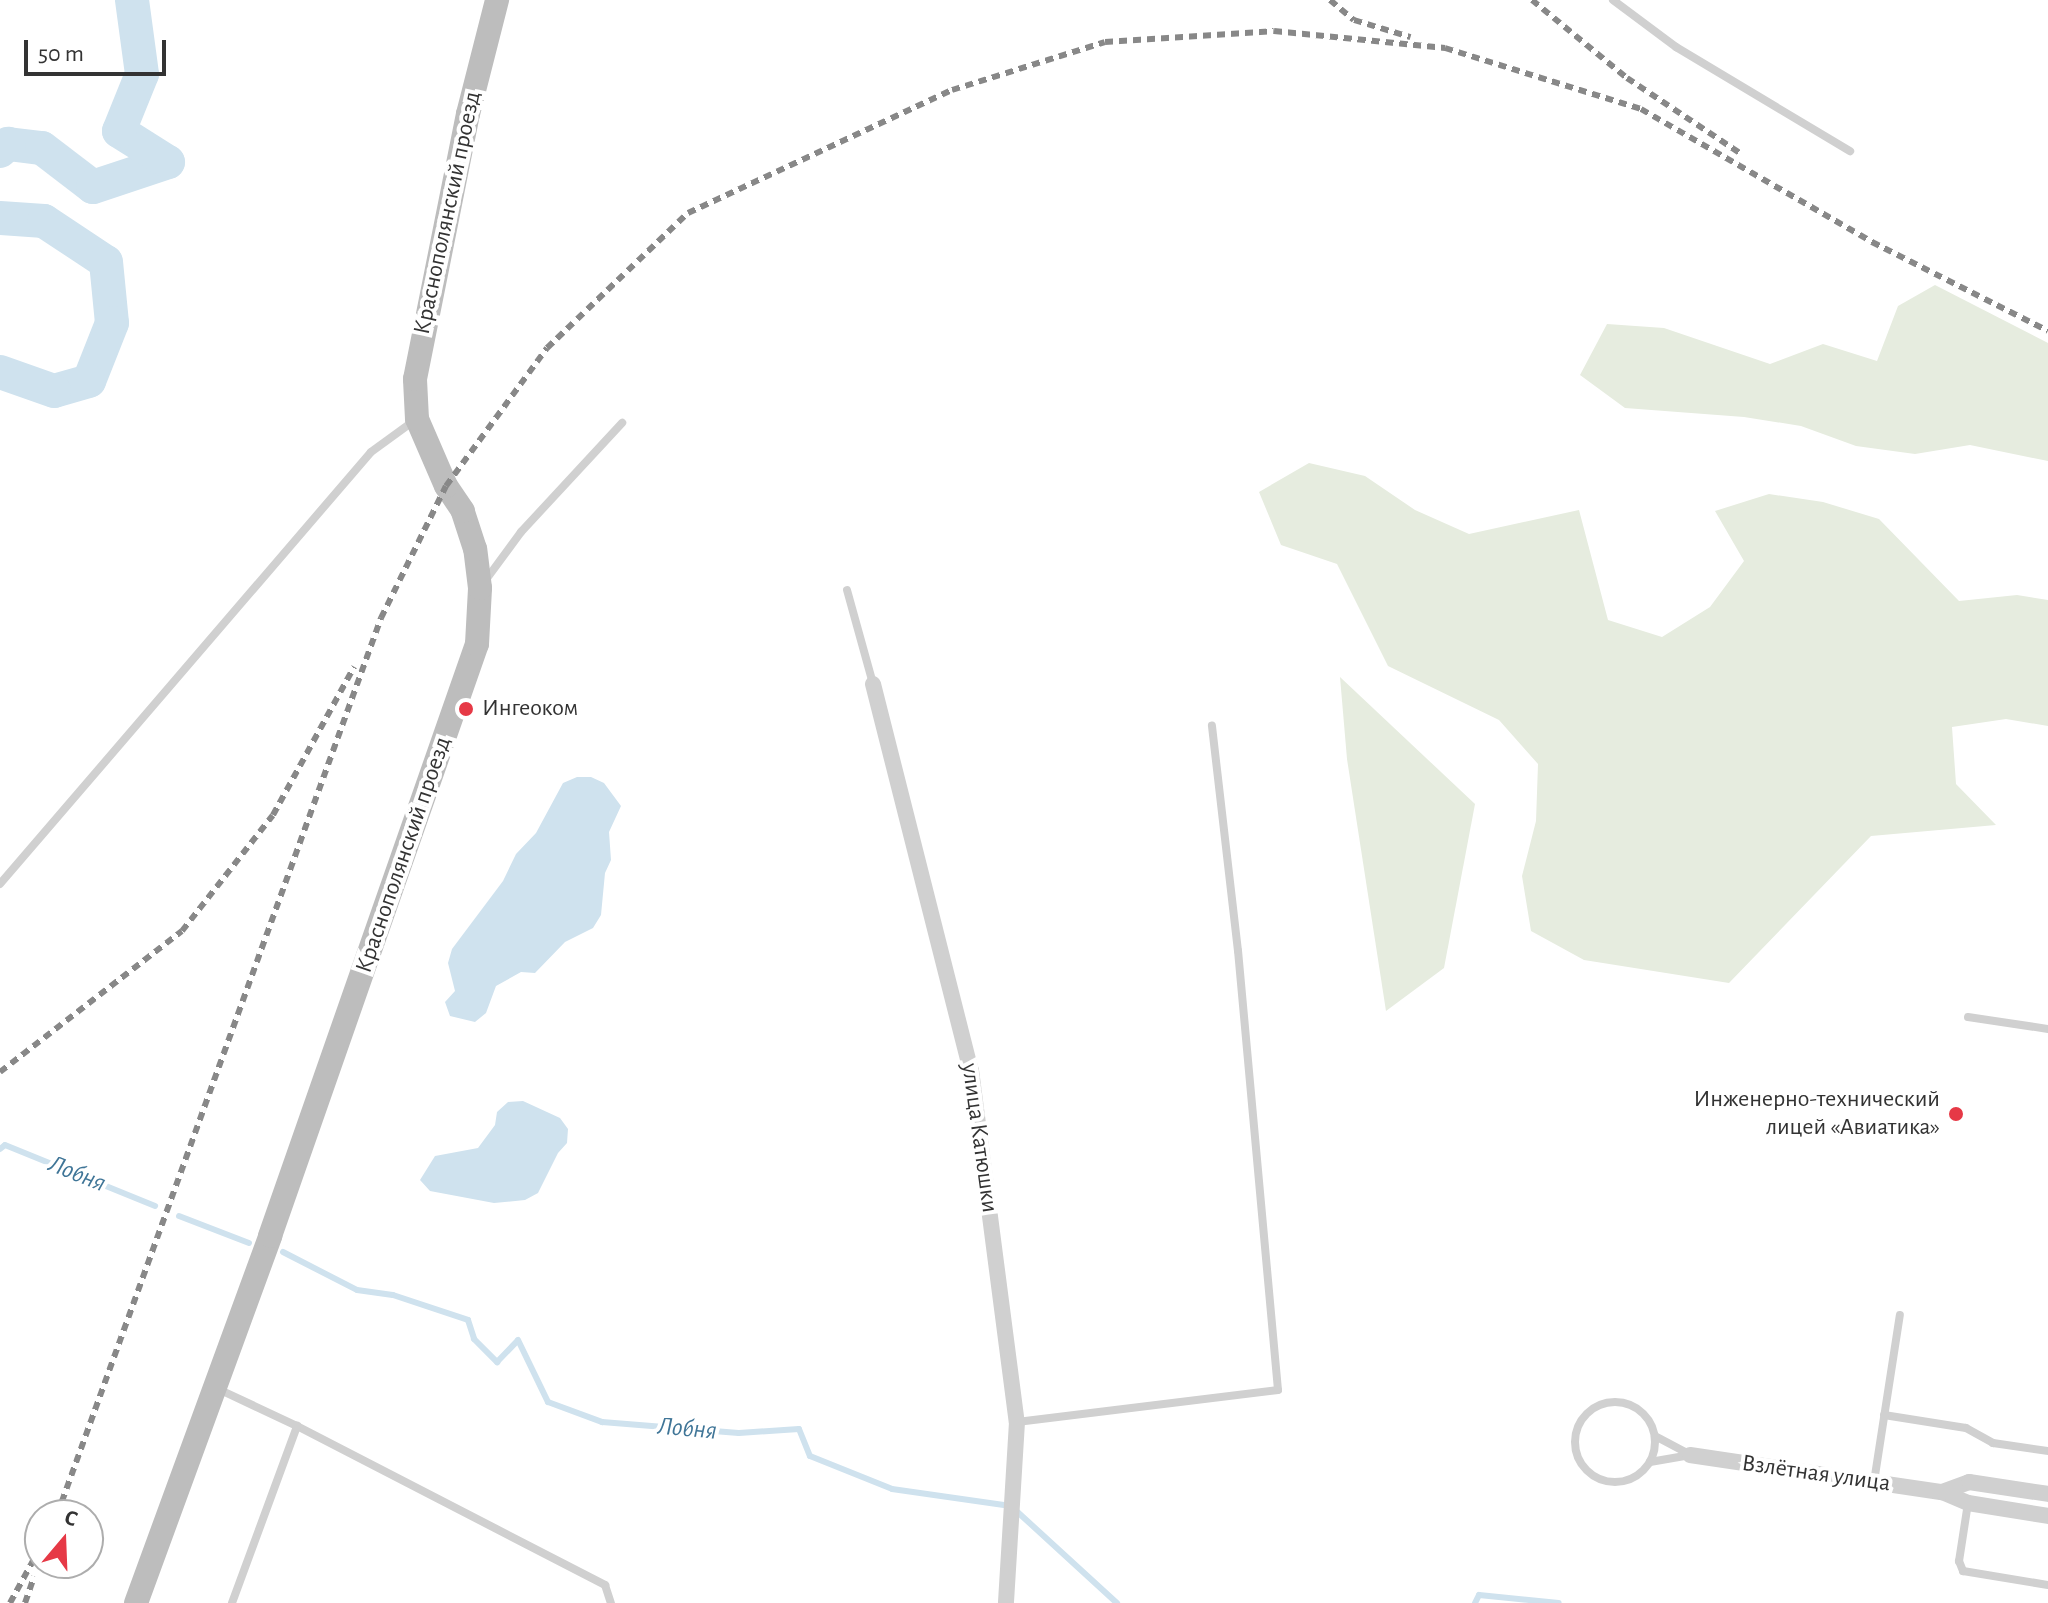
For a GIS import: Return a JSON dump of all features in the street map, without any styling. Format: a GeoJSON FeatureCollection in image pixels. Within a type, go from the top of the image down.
{"type":"FeatureCollection","features":[{"type":"Feature","properties":{"kind":"main road","name":"Краснополянский проезд"},"geometry":{"type":"LineString","coordinates":[[136,1603],[477,644],[480,588],[475,549],[463,511],[446,486],[417,419],[415,379],[468,114],[497,0]]}},
{"type":"Feature","properties":{"kind":"street","name":"улица Катюшки"},"geometry":{"type":"LineString","coordinates":[[873,684],[971,1070],[1017,1422],[1006,1603]]}},
{"type":"Feature","properties":{"kind":"street","name":"Взлётная улица"},"geometry":{"type":"LineString","coordinates":[[1690,1455],[1942,1492],[1968,1503],[2048,1516]]}},
{"type":"Feature","properties":{"kind":"street","name":"Взлётная улица"},"geometry":{"type":"LineString","coordinates":[[1942,1492],[1969,1482],[2048,1494]]}},
{"type":"Feature","properties":{"kind":"lane"},"geometry":{"type":"LineString","coordinates":[[1613,0],[1676,47],[1850,151]]}},
{"type":"Feature","properties":{"kind":"lane"},"geometry":{"type":"LineString","coordinates":[[0,884],[371,452],[417,419]]}},
{"type":"Feature","properties":{"kind":"lane"},"geometry":{"type":"LineString","coordinates":[[480,588],[521,532],[622,423]]}},
{"type":"Feature","properties":{"kind":"lane"},"geometry":{"type":"LineString","coordinates":[[847,590],[873,684]]}},
{"type":"Feature","properties":{"kind":"lane"},"geometry":{"type":"LineString","coordinates":[[1017,1422],[1183,1399],[1278,1390],[1238,951],[1212,725]]}},
{"type":"Feature","properties":{"kind":"lane"},"geometry":{"type":"LineString","coordinates":[[1968,1017],[2048,1029]]}},
{"type":"Feature","properties":{"kind":"lane"},"geometry":{"type":"LineString","coordinates":[[1874,1482],[1900,1315]]}},
{"type":"Feature","properties":{"kind":"lane"},"geometry":{"type":"LineString","coordinates":[[214,1388],[297,1426],[605,1585],[611,1603]]}},
{"type":"Feature","properties":{"kind":"lane"},"geometry":{"type":"LineString","coordinates":[[1618,1402],[1642,1413],[1655,1436],[1690,1455],[1650,1462],[1631,1479],[1605,1481],[1584,1467],[1577,1456],[1576,1431],[1592,1409],[1618,1402]]}},
{"type":"Feature","properties":{"kind":"lane"},"geometry":{"type":"LineString","coordinates":[[1884,1415],[1966,1428],[1993,1443],[2048,1451]]}},
{"type":"Feature","properties":{"kind":"lane"},"geometry":{"type":"LineString","coordinates":[[232,1603],[297,1426]]}},
{"type":"Feature","properties":{"kind":"lane"},"geometry":{"type":"LineString","coordinates":[[1650,1462],[1655,1436]]}},
{"type":"Feature","properties":{"kind":"lane"},"geometry":{"type":"LineString","coordinates":[[1968,1503],[1959,1566],[1963,1571],[2048,1585]]}},
{"type":"Feature","properties":{"kind":"shaded area"},"geometry":{"type":"Polygon","coordinates":[[[1935,285],[2048,343],[2048,461],[1970,445],[1915,454],[1856,446],[1801,426],[1744,417],[1625,408],[1580,375],[1607,324],[1664,328],[1770,364],[1823,344],[1877,361],[1898,306],[1935,285]]]}},
{"type":"Feature","properties":{"kind":"shaded area"},"geometry":{"type":"Polygon","coordinates":[[[1309,463],[1365,476],[1415,510],[1469,534],[1579,510],[1608,620],[1662,637],[1710,607],[1744,561],[1715,511],[1769,494],[1823,502],[1879,519],[1959,601],[2017,595],[2048,600],[2048,726],[2006,719],[1952,727],[1956,784],[1996,825],[1871,836],[1729,983],[1584,960],[1531,931],[1522,876],[1536,821],[1538,764],[1499,720],[1388,666],[1337,564],[1281,545],[1259,492],[1309,463]]]}},
{"type":"Feature","properties":{"kind":"shaded area"},"geometry":{"type":"Polygon","coordinates":[[[1340,677],[1475,804],[1444,968],[1386,1011],[1347,759],[1340,677]]]}},
{"type":"Feature","properties":{"kind":"water"},"geometry":{"type":"Polygon","coordinates":[[[577,777],[591,777],[604,783],[621,806],[609,832],[611,860],[605,873],[601,915],[593,928],[565,942],[535,973],[521,972],[496,986],[486,1013],[475,1022],[450,1016],[445,1002],[455,991],[448,963],[452,949],[503,881],[516,854],[536,833],[563,783],[577,777]]]}},
{"type":"Feature","properties":{"kind":"water"},"geometry":{"type":"Polygon","coordinates":[[[523,1101],[560,1118],[568,1129],[567,1143],[558,1153],[538,1193],[525,1200],[494,1203],[430,1191],[420,1180],[435,1156],[478,1148],[495,1125],[497,1112],[508,1102],[523,1101]]]}},
{"type":"Feature","properties":{"kind":"waterway"},"geometry":{"type":"LineString","coordinates":[[0,151],[8,144],[42,148],[93,187],[168,162],[119,131],[142,74],[132,0]]}},
{"type":"Feature","properties":{"kind":"waterway"},"geometry":{"type":"LineString","coordinates":[[0,218],[44,221],[106,262],[112,323],[89,381],[54,391],[0,372]]}},
{"type":"Feature","properties":{"kind":"waterway","name":"Лобня"},"geometry":{"type":"LineString","coordinates":[[0,1149],[5,1145],[155,1206]]}},
{"type":"Feature","properties":{"kind":"waterway","name":"Лобня"},"geometry":{"type":"LineString","coordinates":[[179,1216],[249,1243]]}},
{"type":"Feature","properties":{"kind":"waterway","name":"Лобня"},"geometry":{"type":"LineString","coordinates":[[283,1252],[357,1290],[393,1295],[468,1320],[474,1339],[497,1362],[518,1340],[548,1402],[602,1422],[739,1433],[799,1429],[810,1456],[892,1489],[1011,1506],[1117,1603]]}},
{"type":"Feature","properties":{"kind":"waterway","name":"Лобня"},"geometry":{"type":"LineString","coordinates":[[1475,1603],[1479,1595],[1559,1603]]}},
{"type":"Feature","properties":{"kind":"railway"},"geometry":{"type":"LineString","coordinates":[[1330,0],[1354,20],[1410,37]]}},
{"type":"Feature","properties":{"kind":"railway"},"geometry":{"type":"LineString","coordinates":[[1532,0],[1627,78],[1743,155]]}},
{"type":"Feature","properties":{"kind":"railway"},"geometry":{"type":"LineString","coordinates":[[63,1499],[381,618],[446,486],[547,348],[688,213],[952,90],[1105,42],[1274,31],[1445,48],[1641,109],[1872,242],[2048,331]]}},
{"type":"Feature","properties":{"kind":"railway"},"geometry":{"type":"LineString","coordinates":[[0,1072],[182,931],[273,815],[354,667]]}},
{"type":"Feature","properties":{"kind":"railway"},"geometry":{"type":"LineString","coordinates":[[10,1603],[24,1577]]}},
{"type":"Feature","properties":{"kind":"railway"},"geometry":{"type":"LineString","coordinates":[[25,1603],[33,1579]]}},
{"type":"Feature","properties":{"kind":"place","name":"Ингеоком"},"geometry":{"type":"Point","coordinates":[466,709]}},
{"type":"Feature","properties":{"kind":"place","name":"Инженерно-технический лицей «Авиатика»"},"geometry":{"type":"Point","coordinates":[1956,1114]}}]}
